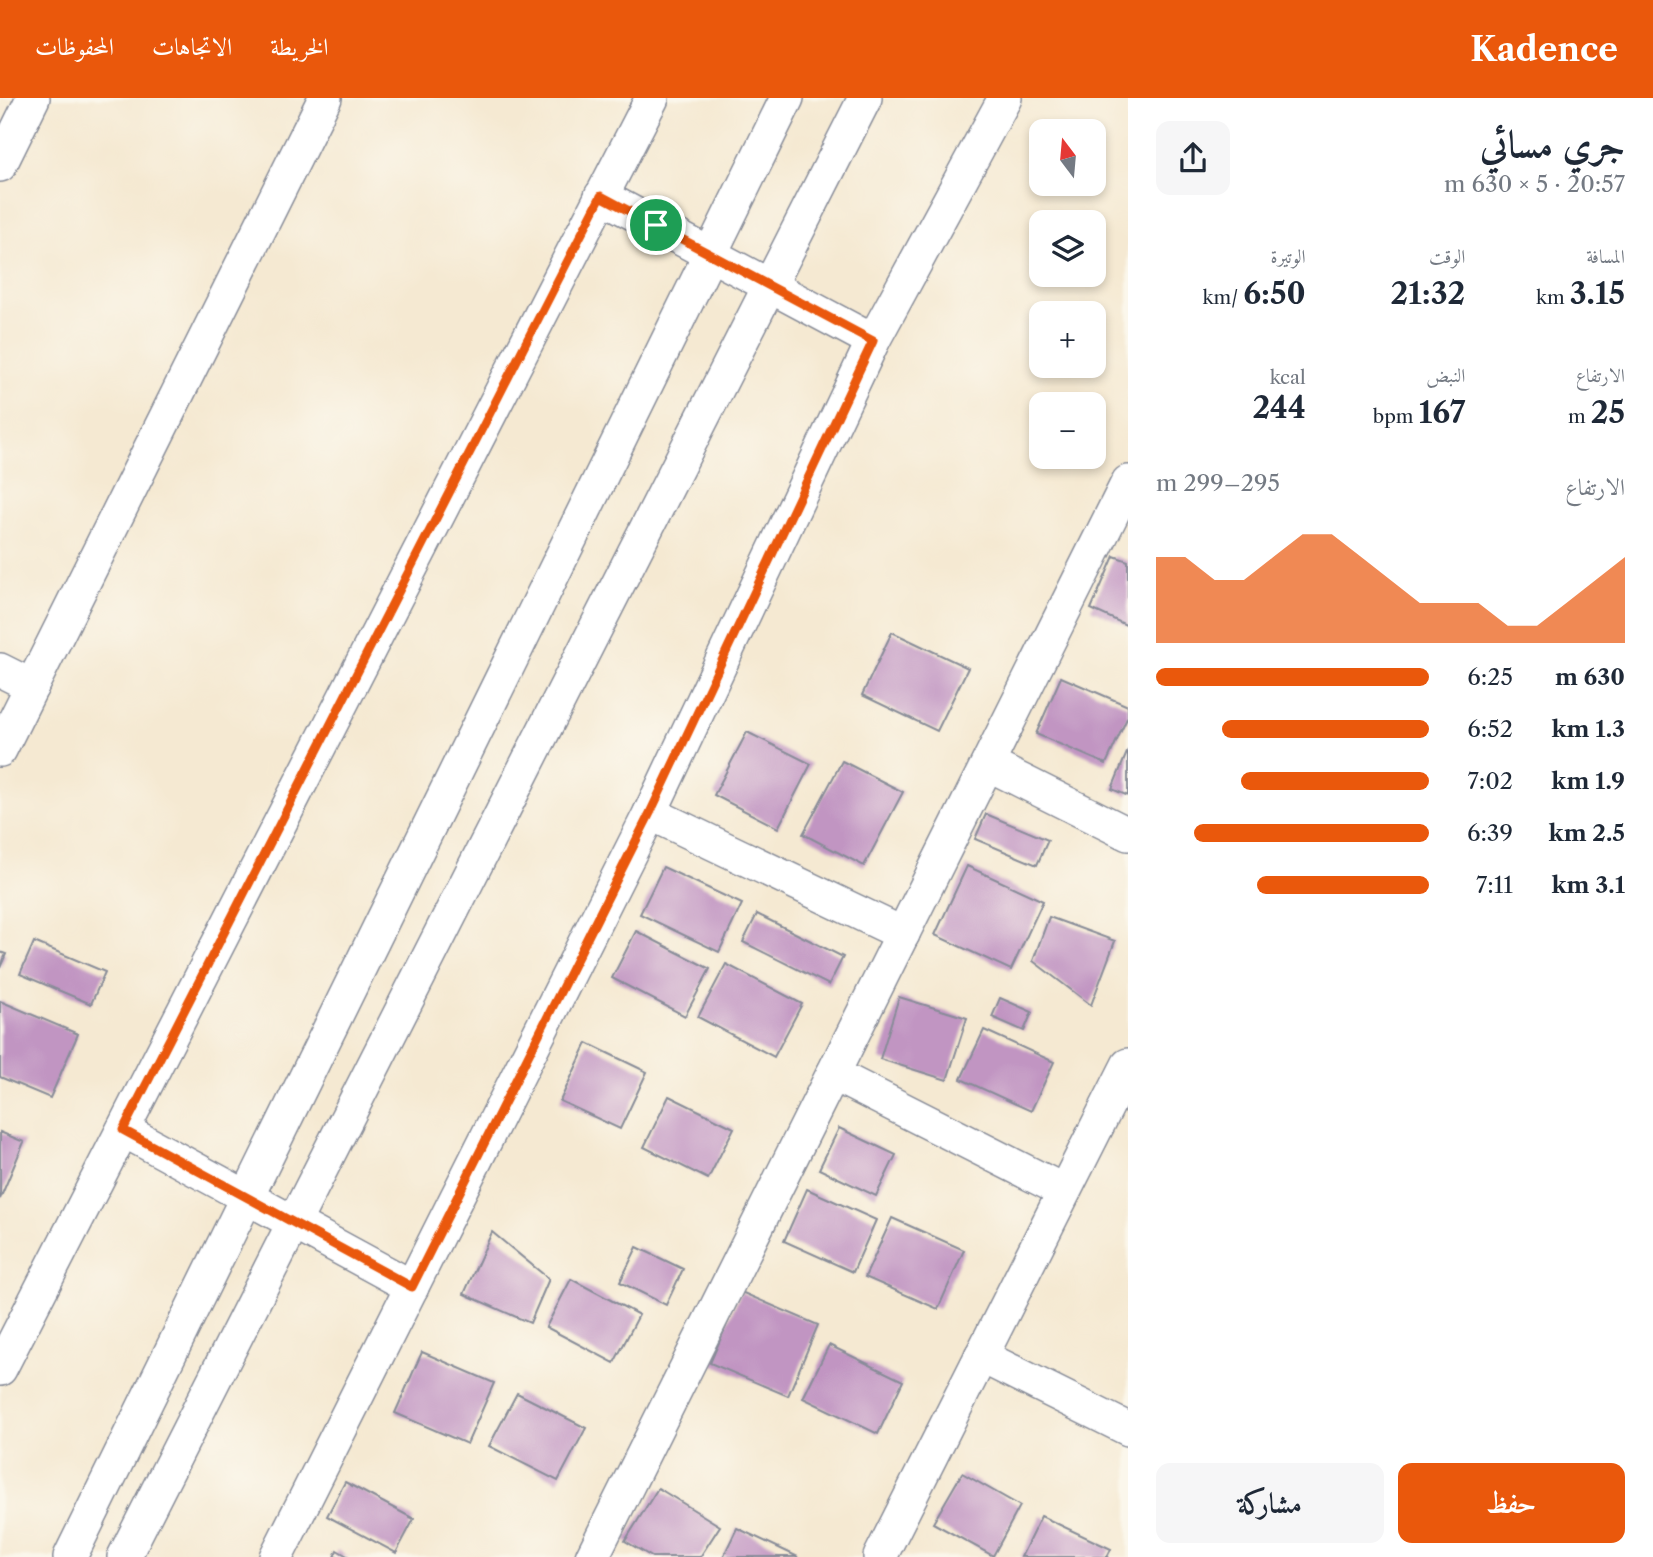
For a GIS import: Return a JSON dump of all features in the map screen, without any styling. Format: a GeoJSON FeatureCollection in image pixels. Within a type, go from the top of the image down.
{"type":"FeatureCollection","features":[{"type":"Feature","properties":{"kind":"street"},"geometry":{"type":"LineString","coordinates":[[0,165],[33,98]]}},
{"type":"Feature","properties":{"kind":"street"},"geometry":{"type":"LineString","coordinates":[[0,750],[325,98]]}},
{"type":"Feature","properties":{"kind":"street"},"geometry":{"type":"LineString","coordinates":[[0,1369],[652,98]]}},
{"type":"Feature","properties":{"kind":"street"},"geometry":{"type":"LineString","coordinates":[[70,1557],[787,98]]}},
{"type":"Feature","properties":{"kind":"street"},"geometry":{"type":"LineString","coordinates":[[124,1557],[865,98]]}},
{"type":"Feature","properties":{"kind":"street"},"geometry":{"type":"LineString","coordinates":[[276,1557],[650,813],[873,341],[1005,98]]}},
{"type":"Feature","properties":{"kind":"street"},"geometry":{"type":"LineString","coordinates":[[601,196],[873,341]]}},
{"type":"Feature","properties":{"kind":"street"},"geometry":{"type":"LineString","coordinates":[[592,1557],[1128,482]]}},
{"type":"Feature","properties":{"kind":"street"},"geometry":{"type":"LineString","coordinates":[[0,670],[32,686]]}},
{"type":"Feature","properties":{"kind":"street"},"geometry":{"type":"LineString","coordinates":[[988,764],[1128,834]]}},
{"type":"Feature","properties":{"kind":"street"},"geometry":{"type":"LineString","coordinates":[[650,813],[903,934]]}},
{"type":"Feature","properties":{"kind":"street"},"geometry":{"type":"LineString","coordinates":[[880,1557],[1128,1065]]}},
{"type":"Feature","properties":{"kind":"street"},"geometry":{"type":"LineString","coordinates":[[833,1074],[1064,1191]]}},
{"type":"Feature","properties":{"kind":"street"},"geometry":{"type":"LineString","coordinates":[[123,1130],[412,1287]]}},
{"type":"Feature","properties":{"kind":"street"},"geometry":{"type":"LineString","coordinates":[[981,1356],[1128,1429]]}},
{"type":"Feature","properties":{"kind":"building"},"geometry":{"type":"Polygon","coordinates":[[[1114,556],[1128,561],[1128,626],[1091,609],[1114,556]]]}},
{"type":"Feature","properties":{"kind":"building"},"geometry":{"type":"Polygon","coordinates":[[[892,632],[968,668],[937,731],[862,695],[892,632]]]}},
{"type":"Feature","properties":{"kind":"building"},"geometry":{"type":"Polygon","coordinates":[[[1061,677],[1128,706],[1128,716],[1106,764],[1036,734],[1061,677]]]}},
{"type":"Feature","properties":{"kind":"building"},"geometry":{"type":"Polygon","coordinates":[[[747,732],[811,764],[778,828],[714,795],[747,732]]]}},
{"type":"Feature","properties":{"kind":"building"},"geometry":{"type":"Polygon","coordinates":[[[1128,750],[1128,796],[1112,789],[1128,750]]]}},
{"type":"Feature","properties":{"kind":"building"},"geometry":{"type":"Polygon","coordinates":[[[842,761],[903,792],[864,866],[803,834],[842,761]]]}},
{"type":"Feature","properties":{"kind":"building"},"geometry":{"type":"Polygon","coordinates":[[[986,814],[1048,840],[1037,865],[975,839],[986,814]]]}},
{"type":"Feature","properties":{"kind":"building"},"geometry":{"type":"Polygon","coordinates":[[[967,866],[1043,901],[1011,970],[935,935],[967,866]]]}},
{"type":"Feature","properties":{"kind":"building"},"geometry":{"type":"Polygon","coordinates":[[[663,867],[742,904],[719,952],[640,914],[663,867]]]}},
{"type":"Feature","properties":{"kind":"building"},"geometry":{"type":"Polygon","coordinates":[[[757,914],[843,957],[829,985],[743,942],[757,914]]]}},
{"type":"Feature","properties":{"kind":"building"},"geometry":{"type":"Polygon","coordinates":[[[1049,917],[1115,941],[1091,1005],[1033,961],[1049,917]]]}},
{"type":"Feature","properties":{"kind":"building"},"geometry":{"type":"Polygon","coordinates":[[[636,931],[710,969],[685,1016],[612,978],[636,931]]]}},
{"type":"Feature","properties":{"kind":"building"},"geometry":{"type":"Polygon","coordinates":[[[34,942],[105,972],[91,1004],[20,974],[34,942]]]}},
{"type":"Feature","properties":{"kind":"building"},"geometry":{"type":"Polygon","coordinates":[[[0,952],[6,954],[0,968],[0,952]]]}},
{"type":"Feature","properties":{"kind":"building"},"geometry":{"type":"Polygon","coordinates":[[[726,964],[802,1004],[774,1057],[698,1017],[726,964]]]}},
{"type":"Feature","properties":{"kind":"building"},"geometry":{"type":"Polygon","coordinates":[[[899,997],[967,1018],[947,1080],[880,1059],[899,997]]]}},
{"type":"Feature","properties":{"kind":"building"},"geometry":{"type":"Polygon","coordinates":[[[1000,998],[1032,1012],[1024,1031],[992,1017],[1000,998]]]}},
{"type":"Feature","properties":{"kind":"building"},"geometry":{"type":"Polygon","coordinates":[[[0,1001],[78,1034],[50,1098],[0,1077],[0,1001]]]}},
{"type":"Feature","properties":{"kind":"building"},"geometry":{"type":"Polygon","coordinates":[[[984,1030],[1054,1062],[1031,1111],[961,1079],[984,1030]]]}},
{"type":"Feature","properties":{"kind":"building"},"geometry":{"type":"Polygon","coordinates":[[[587,1043],[647,1072],[620,1129],[560,1101],[587,1043]]]}},
{"type":"Feature","properties":{"kind":"building"},"geometry":{"type":"Polygon","coordinates":[[[669,1096],[734,1128],[708,1179],[644,1147],[669,1096]]]}},
{"type":"Feature","properties":{"kind":"building"},"geometry":{"type":"Polygon","coordinates":[[[839,1128],[896,1155],[876,1196],[819,1169],[839,1128]]]}},
{"type":"Feature","properties":{"kind":"building"},"geometry":{"type":"Polygon","coordinates":[[[0,1132],[24,1142],[0,1199],[0,1132]]]}},
{"type":"Feature","properties":{"kind":"building"},"geometry":{"type":"Polygon","coordinates":[[[807,1189],[876,1220],[853,1272],[784,1241],[807,1189]]]}},
{"type":"Feature","properties":{"kind":"building"},"geometry":{"type":"Polygon","coordinates":[[[892,1218],[964,1250],[938,1309],[865,1277],[892,1218]]]}},
{"type":"Feature","properties":{"kind":"building"},"geometry":{"type":"Polygon","coordinates":[[[492,1232],[549,1279],[530,1323],[464,1294],[492,1232]]]}},
{"type":"Feature","properties":{"kind":"building"},"geometry":{"type":"Polygon","coordinates":[[[637,1247],[683,1269],[666,1305],[620,1282],[637,1247]]]}},
{"type":"Feature","properties":{"kind":"building"},"geometry":{"type":"Polygon","coordinates":[[[571,1279],[639,1315],[614,1363],[546,1327],[571,1279]]]}},
{"type":"Feature","properties":{"kind":"building"},"geometry":{"type":"Polygon","coordinates":[[[741,1292],[818,1325],[788,1396],[710,1363],[741,1292]]]}},
{"type":"Feature","properties":{"kind":"building"},"geometry":{"type":"Polygon","coordinates":[[[829,1345],[903,1381],[878,1434],[803,1398],[829,1345]]]}},
{"type":"Feature","properties":{"kind":"building"},"geometry":{"type":"Polygon","coordinates":[[[422,1352],[494,1383],[467,1444],[395,1413],[422,1352]]]}},
{"type":"Feature","properties":{"kind":"building"},"geometry":{"type":"Polygon","coordinates":[[[517,1393],[586,1428],[558,1481],[489,1446],[517,1393]]]}},
{"type":"Feature","properties":{"kind":"building"},"geometry":{"type":"Polygon","coordinates":[[[962,1473],[1020,1506],[993,1556],[933,1523],[962,1473]]]}},
{"type":"Feature","properties":{"kind":"building"},"geometry":{"type":"Polygon","coordinates":[[[345,1482],[414,1519],[396,1553],[327,1516],[345,1482]]]}},
{"type":"Feature","properties":{"kind":"building"},"geometry":{"type":"Polygon","coordinates":[[[658,1488],[720,1526],[700,1557],[652,1557],[625,1541],[658,1488]]]}},
{"type":"Feature","properties":{"kind":"building"},"geometry":{"type":"Polygon","coordinates":[[[1041,1516],[1111,1549],[1107,1557],[1021,1557],[1041,1516]]]}},
{"type":"Feature","properties":{"kind":"building"},"geometry":{"type":"Polygon","coordinates":[[[737,1528],[798,1557],[723,1557],[737,1528]]]}},
{"type":"Feature","properties":{"kind":"building"},"geometry":{"type":"Polygon","coordinates":[[[337,1550],[349,1557],[334,1557],[337,1550]]]}},
{"type":"Feature","properties":{"kind":"route"},"geometry":{"type":"LineString","coordinates":[[601,196],[656,225],[873,341],[650,813],[412,1287],[123,1130],[601,196]]}}]}
